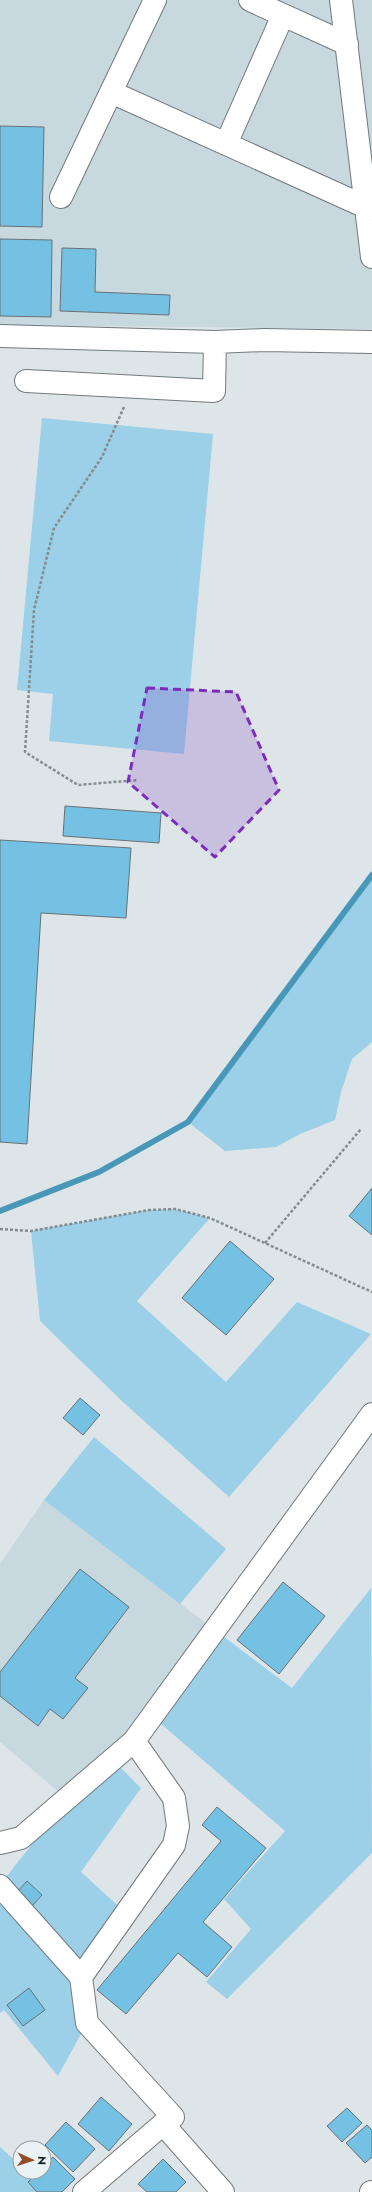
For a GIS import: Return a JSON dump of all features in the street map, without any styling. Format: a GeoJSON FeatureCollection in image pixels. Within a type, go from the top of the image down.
{"type":"FeatureCollection","features":[{"type":"Feature","properties":{"kind":"street"},"geometry":{"type":"LineString","coordinates":[[61,197],[155,0]]}},
{"type":"Feature","properties":{"kind":"street"},"geometry":{"type":"LineString","coordinates":[[250,0],[347,44]]}},
{"type":"Feature","properties":{"kind":"street"},"geometry":{"type":"LineString","coordinates":[[341,0],[372,257]]}},
{"type":"Feature","properties":{"kind":"street"},"geometry":{"type":"LineString","coordinates":[[226,144],[283,15]]}},
{"type":"Feature","properties":{"kind":"street"},"geometry":{"type":"LineString","coordinates":[[111,92],[366,207]]}},
{"type":"Feature","properties":{"kind":"street"},"geometry":{"type":"LineString","coordinates":[[0,336],[215,342],[264,340],[372,342]]}},
{"type":"Feature","properties":{"kind":"street"},"geometry":{"type":"LineString","coordinates":[[26,381],[214,391],[215,342]]}},
{"type":"Feature","properties":{"kind":"street"},"geometry":{"type":"LineString","coordinates":[[0,1843],[21,1838],[134,1741],[372,1414]]}},
{"type":"Feature","properties":{"kind":"street"},"geometry":{"type":"LineString","coordinates":[[81,1977],[174,1845],[178,1826],[174,1798],[134,1741]]}},
{"type":"Feature","properties":{"kind":"street"},"geometry":{"type":"LineString","coordinates":[[0,1886],[81,1977],[87,2023],[173,2117],[84,2192]]}},
{"type":"Feature","properties":{"kind":"street"},"geometry":{"type":"LineString","coordinates":[[163,2124],[223,2192]]}},
{"type":"Feature","properties":{"kind":"path"},"geometry":{"type":"LineString","coordinates":[[133,386],[102,458],[54,528],[34,610],[26,752],[78,784],[138,780]]}},
{"type":"Feature","properties":{"kind":"path"},"geometry":{"type":"LineString","coordinates":[[265,1243],[361,1129]]}},
{"type":"Feature","properties":{"kind":"path"},"geometry":{"type":"LineString","coordinates":[[0,1229],[31,1231],[149,1210],[175,1209],[210,1218],[372,1292]]}},
{"type":"Feature","properties":{"kind":"highlighted area"},"geometry":{"type":"Polygon","coordinates":[[[147,688],[236,692],[279,790],[215,857],[128,782],[147,688]]]}},
{"type":"Feature","properties":{"kind":"shaded area"},"geometry":{"type":"Polygon","coordinates":[[[0,0],[372,0],[372,329],[0,325],[0,0]]]}},
{"type":"Feature","properties":{"kind":"shaded area"},"geometry":{"type":"Polygon","coordinates":[[[42,418],[213,434],[184,754],[49,741],[53,694],[17,690],[42,418]]]}},
{"type":"Feature","properties":{"kind":"shaded area"},"geometry":{"type":"Polygon","coordinates":[[[372,875],[372,1042],[352,1059],[341,1092],[335,1120],[300,1134],[276,1147],[225,1151],[188,1122],[372,875]]]}},
{"type":"Feature","properties":{"kind":"shaded area"},"geometry":{"type":"Polygon","coordinates":[[[175,1209],[210,1218],[137,1301],[226,1382],[297,1302],[371,1334],[229,1497],[124,1403],[40,1321],[31,1231],[149,1210],[175,1209]]]}},
{"type":"Feature","properties":{"kind":"shaded area"},"geometry":{"type":"Polygon","coordinates":[[[94,1437],[226,1549],[180,1604],[44,1500],[94,1437]]]}},
{"type":"Feature","properties":{"kind":"shaded area"},"geometry":{"type":"Polygon","coordinates":[[[44,1500],[215,1630],[134,1741],[67,1799],[0,1742],[0,1564],[44,1500]]]}},
{"type":"Feature","properties":{"kind":"shaded area"},"geometry":{"type":"Polygon","coordinates":[[[371,1588],[372,1853],[227,1999],[206,1982],[251,1929],[224,1899],[285,1831],[152,1716],[215,1630],[292,1688],[371,1588]]]}},
{"type":"Feature","properties":{"kind":"shaded area"},"geometry":{"type":"Polygon","coordinates":[[[113,1760],[141,1788],[81,1872],[126,1913],[81,1977],[87,2023],[58,2076],[4,2010],[0,2013],[0,1885],[67,1799],[113,1760]]]}},
{"type":"Feature","properties":{"kind":"shaded area"},"geometry":{"type":"Polygon","coordinates":[[[0,2147],[12,2158],[12,2180],[37,2180],[51,2192],[0,2192],[0,2147]]]}},
{"type":"Feature","properties":{"kind":"building"},"geometry":{"type":"Polygon","coordinates":[[[0,126],[44,127],[42,227],[0,226],[0,126]]]}},
{"type":"Feature","properties":{"kind":"building"},"geometry":{"type":"Polygon","coordinates":[[[0,239],[52,240],[51,317],[0,316],[0,239]]]}},
{"type":"Feature","properties":{"kind":"building"},"geometry":{"type":"Polygon","coordinates":[[[62,248],[96,249],[95,292],[170,295],[169,315],[60,311],[62,248]]]}},
{"type":"Feature","properties":{"kind":"building"},"geometry":{"type":"Polygon","coordinates":[[[65,806],[161,813],[159,843],[63,836],[65,806]]]}},
{"type":"Feature","properties":{"kind":"building"},"geometry":{"type":"Polygon","coordinates":[[[0,840],[131,848],[126,918],[41,913],[27,1144],[0,1142],[0,840]]]}},
{"type":"Feature","properties":{"kind":"building"},"geometry":{"type":"Polygon","coordinates":[[[372,1188],[372,1235],[349,1216],[372,1188]]]}},
{"type":"Feature","properties":{"kind":"building"},"geometry":{"type":"Polygon","coordinates":[[[230,1241],[274,1279],[226,1335],[182,1298],[230,1241]]]}},
{"type":"Feature","properties":{"kind":"building"},"geometry":{"type":"Polygon","coordinates":[[[80,1398],[100,1415],[83,1435],[63,1418],[80,1398]]]}},
{"type":"Feature","properties":{"kind":"building"},"geometry":{"type":"Polygon","coordinates":[[[80,1569],[129,1607],[75,1678],[88,1688],[63,1719],[50,1709],[38,1726],[0,1696],[0,1672],[80,1569]]]}},
{"type":"Feature","properties":{"kind":"building"},"geometry":{"type":"Polygon","coordinates":[[[283,1582],[325,1616],[279,1674],[237,1640],[283,1582]]]}},
{"type":"Feature","properties":{"kind":"building"},"geometry":{"type":"Polygon","coordinates":[[[217,1807],[266,1848],[203,1922],[232,1947],[207,1977],[178,1953],[126,2014],[97,1990],[221,1841],[202,1825],[217,1807]]]}},
{"type":"Feature","properties":{"kind":"building"},"geometry":{"type":"Polygon","coordinates":[[[27,1881],[42,1895],[32,1906],[17,1892],[27,1881]]]}},
{"type":"Feature","properties":{"kind":"building"},"geometry":{"type":"Polygon","coordinates":[[[29,1988],[45,2010],[23,2026],[7,2005],[29,1988]]]}},
{"type":"Feature","properties":{"kind":"building"},"geometry":{"type":"Polygon","coordinates":[[[101,2097],[132,2124],[109,2151],[78,2124],[101,2097]]]}},
{"type":"Feature","properties":{"kind":"building"},"geometry":{"type":"Polygon","coordinates":[[[347,2108],[362,2123],[342,2142],[327,2126],[347,2108]]]}},
{"type":"Feature","properties":{"kind":"building"},"geometry":{"type":"Polygon","coordinates":[[[66,2122],[95,2149],[73,2172],[52,2152],[52,2140],[50,2140],[66,2122]]]}},
{"type":"Feature","properties":{"kind":"building"},"geometry":{"type":"Polygon","coordinates":[[[367,2125],[372,2130],[372,2157],[365,2163],[346,2143],[367,2125]]]}},
{"type":"Feature","properties":{"kind":"building"},"geometry":{"type":"Polygon","coordinates":[[[53,2157],[75,2179],[62,2192],[37,2192],[28,2182],[30,2180],[52,2180],[53,2157]]]}},
{"type":"Feature","properties":{"kind":"building"},"geometry":{"type":"Polygon","coordinates":[[[163,2159],[186,2182],[176,2192],[147,2192],[138,2184],[163,2159]]]}},
{"type":"Feature","properties":{"kind":"waterway"},"geometry":{"type":"LineString","coordinates":[[0,1211],[99,1172],[188,1122],[372,875]]}}]}
